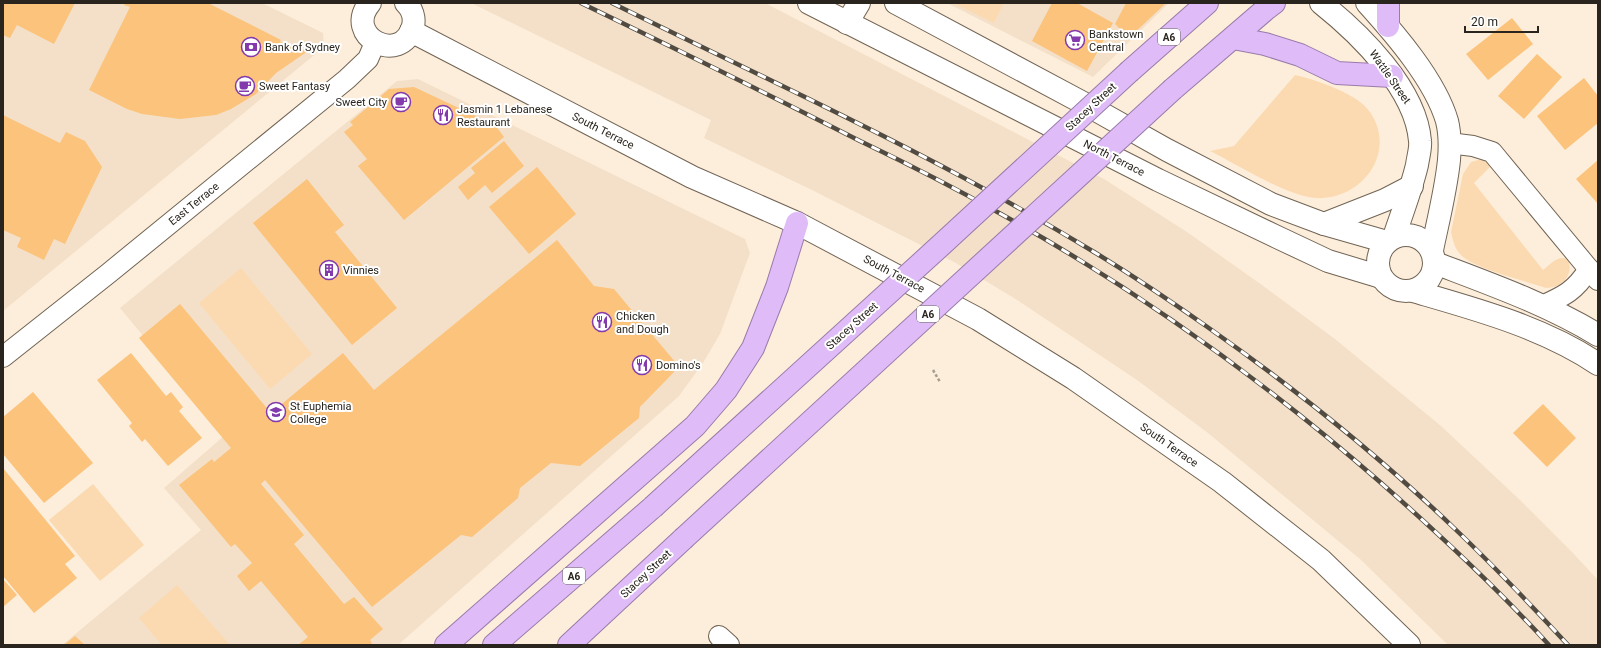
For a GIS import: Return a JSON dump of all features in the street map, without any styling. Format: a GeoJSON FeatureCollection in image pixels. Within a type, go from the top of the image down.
{"type":"FeatureCollection","features":[{"type":"Feature","properties":{"kind":"highway","name":"Stacey Street"},"geometry":{"type":"LineString","coordinates":[[494,645],[653,507],[1130,71],[1207,3]]}},
{"type":"Feature","properties":{"kind":"highway","name":"Stacey Street"},"geometry":{"type":"LineString","coordinates":[[569,645],[1173,89],[1274,3]]}},
{"type":"Feature","properties":{"kind":"highway"},"geometry":{"type":"LineString","coordinates":[[1388,3],[1388,26]]}},
{"type":"Feature","properties":{"kind":"highway"},"geometry":{"type":"LineString","coordinates":[[1233,38],[1265,44],[1300,55],[1337,73],[1392,76]]}},
{"type":"Feature","properties":{"kind":"highway"},"geometry":{"type":"LineString","coordinates":[[446,645],[695,426],[726,390],[753,348],[777,288],[798,223]]}},
{"type":"Feature","properties":{"kind":"street"},"geometry":{"type":"LineString","coordinates":[[363,5],[365,31],[375,43],[383,46],[392,46],[407,38],[414,23],[413,14],[406,3]]}},
{"type":"Feature","properties":{"kind":"street","name":"North Terrace"},"geometry":{"type":"LineString","coordinates":[[809,3],[1158,180],[1270,234],[1328,260],[1381,277]]}},
{"type":"Feature","properties":{"kind":"street"},"geometry":{"type":"LineString","coordinates":[[847,23],[858,3]]}},
{"type":"Feature","properties":{"kind":"street"},"geometry":{"type":"LineString","coordinates":[[896,3],[1271,204],[1324,224],[1390,239]]}},
{"type":"Feature","properties":{"kind":"street","name":"Wattle Street"},"geometry":{"type":"LineString","coordinates":[[1321,3],[1362,39],[1392,76],[1414,113],[1420,142],[1412,186],[1390,239]]}},
{"type":"Feature","properties":{"kind":"street"},"geometry":{"type":"LineString","coordinates":[[1367,3],[1388,26],[1433,89],[1447,121],[1449,143],[1449,161],[1434,256],[1434,272],[1429,281],[1422,287],[1413,291],[1404,292],[1387,284],[1381,277],[1378,268],[1378,258],[1381,249],[1390,239],[1402,234],[1411,235],[1420,238],[1427,243],[1434,256],[1542,306],[1598,335]]}},
{"type":"Feature","properties":{"kind":"street","name":"South Terrace"},"geometry":{"type":"LineString","coordinates":[[411,31],[692,178],[798,223],[978,319],[1073,378],[1222,482],[1321,560],[1408,645]]}},
{"type":"Feature","properties":{"kind":"street","name":"East Terrace"},"geometry":{"type":"LineString","coordinates":[[3,357],[109,273],[347,79],[368,59],[375,43]]}},
{"type":"Feature","properties":{"kind":"street"},"geometry":{"type":"LineString","coordinates":[[1449,143],[1473,146],[1492,152],[1593,274],[1581,281],[1565,295],[1542,306]]}},
{"type":"Feature","properties":{"kind":"street"},"geometry":{"type":"LineString","coordinates":[[1324,224],[1384,200],[1412,186]]}},
{"type":"Feature","properties":{"kind":"street"},"geometry":{"type":"LineString","coordinates":[[1413,291],[1462,305],[1540,333],[1562,343],[1598,364]]}},
{"type":"Feature","properties":{"kind":"path"},"geometry":{"type":"LineString","coordinates":[[933,370],[940,382]]}},
{"type":"Feature","properties":{"kind":"shaded area"},"geometry":{"type":"Polygon","coordinates":[[[3,3],[262,3],[323,33],[324,47],[3,311],[3,3]]]}},
{"type":"Feature","properties":{"kind":"shaded area"},"geometry":{"type":"Polygon","coordinates":[[[471,3],[765,3],[1104,179],[1187,232],[1335,339],[1441,426],[1520,500],[1598,580],[1598,645],[1448,645],[1360,559],[1208,433],[1137,380],[1014,298],[954,262],[814,191],[704,138],[711,120],[471,3]]]}},
{"type":"Feature","properties":{"kind":"shaded area","name":"Bankstown Central"},"geometry":{"type":"Polygon","coordinates":[[[947,3],[1169,3],[1093,77],[947,3]]]}},
{"type":"Feature","properties":{"kind":"shaded area"},"geometry":{"type":"Polygon","coordinates":[[[953,3],[1004,3],[994,23],[953,3]]]}},
{"type":"Feature","properties":{"kind":"shaded area"},"geometry":{"type":"Polygon","coordinates":[[[1295,75],[1325,84],[1356,99],[1370,112],[1378,128],[1380,143],[1377,158],[1370,172],[1360,183],[1347,192],[1332,197],[1315,198],[1303,196],[1276,186],[1210,151],[1234,146],[1295,75]]]}},
{"type":"Feature","properties":{"kind":"shaded area"},"geometry":{"type":"Polygon","coordinates":[[[418,79],[745,239],[750,253],[720,334],[703,363],[679,396],[398,645],[62,645],[201,530],[164,488],[225,435],[120,308],[397,81],[418,79]]]}},
{"type":"Feature","properties":{"kind":"shaded area"},"geometry":{"type":"Polygon","coordinates":[[[1487,160],[1491,166],[1474,183],[1543,270],[1557,259],[1568,259],[1568,276],[1562,283],[1557,286],[1546,288],[1478,266],[1462,256],[1458,251],[1451,232],[1463,174],[1471,162],[1487,160]]]}},
{"type":"Feature","properties":{"kind":"shaded area"},"geometry":{"type":"Polygon","coordinates":[[[241,268],[312,354],[270,389],[199,303],[241,268]]]}},
{"type":"Feature","properties":{"kind":"shaded area"},"geometry":{"type":"Polygon","coordinates":[[[93,484],[144,545],[100,581],[49,520],[93,484]]]}},
{"type":"Feature","properties":{"kind":"shaded area"},"geometry":{"type":"Polygon","coordinates":[[[177,585],[230,645],[162,645],[139,618],[177,585]]]}},
{"type":"Feature","properties":{"kind":"building"},"geometry":{"type":"Polygon","coordinates":[[[3,3],[75,3],[54,44],[17,25],[10,38],[3,35],[3,3]]]}},
{"type":"Feature","properties":{"kind":"building"},"geometry":{"type":"Polygon","coordinates":[[[125,3],[208,3],[281,40],[280,42],[308,51],[276,73],[256,94],[231,109],[216,115],[180,119],[142,114],[127,109],[89,90],[130,7],[124,5],[125,3]]]}},
{"type":"Feature","properties":{"kind":"building"},"geometry":{"type":"Polygon","coordinates":[[[1052,3],[1077,3],[1113,23],[1087,71],[1032,41],[1052,3]]]}},
{"type":"Feature","properties":{"kind":"building"},"geometry":{"type":"Polygon","coordinates":[[[1126,3],[1166,3],[1129,38],[1115,24],[1126,3]]]}},
{"type":"Feature","properties":{"kind":"building"},"geometry":{"type":"Polygon","coordinates":[[[1512,18],[1533,44],[1488,80],[1466,54],[1512,18]]]}},
{"type":"Feature","properties":{"kind":"building"},"geometry":{"type":"Polygon","coordinates":[[[1537,54],[1562,77],[1524,119],[1498,96],[1537,54]]]}},
{"type":"Feature","properties":{"kind":"building"},"geometry":{"type":"Polygon","coordinates":[[[1584,78],[1598,96],[1598,123],[1565,150],[1537,116],[1584,78]]]}},
{"type":"Feature","properties":{"kind":"building"},"geometry":{"type":"Polygon","coordinates":[[[414,87],[495,125],[504,137],[404,220],[358,166],[367,159],[344,132],[353,125],[350,122],[389,89],[414,87]]]}},
{"type":"Feature","properties":{"kind":"building"},"geometry":{"type":"Polygon","coordinates":[[[3,115],[60,143],[66,132],[85,141],[102,167],[65,244],[54,239],[44,260],[17,247],[21,238],[3,230],[3,115]]]}},
{"type":"Feature","properties":{"kind":"building"},"geometry":{"type":"Polygon","coordinates":[[[504,141],[524,166],[492,193],[485,185],[468,200],[458,187],[475,173],[471,168],[504,141]]]}},
{"type":"Feature","properties":{"kind":"building"},"geometry":{"type":"Polygon","coordinates":[[[1598,160],[1598,204],[1576,179],[1598,160]]]}},
{"type":"Feature","properties":{"kind":"building"},"geometry":{"type":"Polygon","coordinates":[[[537,167],[576,214],[529,254],[489,207],[537,167]]]}},
{"type":"Feature","properties":{"kind":"building","name":"Vinnies"},"geometry":{"type":"Polygon","coordinates":[[[307,179],[344,225],[335,232],[397,308],[352,345],[253,223],[307,179]]]}},
{"type":"Feature","properties":{"kind":"building"},"geometry":{"type":"Polygon","coordinates":[[[557,240],[594,286],[614,289],[676,363],[674,372],[640,407],[639,418],[580,466],[551,463],[520,488],[518,498],[472,537],[461,535],[372,607],[265,480],[261,484],[304,535],[294,544],[344,604],[354,597],[383,629],[370,640],[372,643],[369,645],[298,645],[308,637],[261,581],[249,591],[237,576],[252,563],[235,544],[231,547],[179,485],[212,459],[214,462],[231,448],[139,338],[180,304],[271,413],[343,353],[374,390],[557,240]]]}},
{"type":"Feature","properties":{"kind":"building"},"geometry":{"type":"Polygon","coordinates":[[[131,353],[166,396],[171,392],[183,407],[179,411],[202,438],[168,466],[145,439],[142,442],[129,426],[132,423],[97,380],[131,353]]]}},
{"type":"Feature","properties":{"kind":"building"},"geometry":{"type":"Polygon","coordinates":[[[33,392],[93,463],[44,503],[3,454],[3,417],[33,392]]]}},
{"type":"Feature","properties":{"kind":"building"},"geometry":{"type":"Polygon","coordinates":[[[1543,404],[1576,438],[1547,467],[1513,433],[1543,404]]]}},
{"type":"Feature","properties":{"kind":"building"},"geometry":{"type":"Polygon","coordinates":[[[3,468],[75,556],[65,564],[77,578],[34,613],[3,576],[3,468]]]}},
{"type":"Feature","properties":{"kind":"building"},"geometry":{"type":"Polygon","coordinates":[[[3,579],[17,595],[3,607],[3,579]]]}},
{"type":"Feature","properties":{"kind":"building"},"geometry":{"type":"Polygon","coordinates":[[[75,636],[85,645],[64,645],[75,636]]]}},
{"type":"Feature","properties":{"kind":"railway"},"geometry":{"type":"LineString","coordinates":[[581,3],[914,167],[1001,214],[1101,273],[1197,338],[1244,372],[1336,444],[1466,561],[1549,645]]}},
{"type":"Feature","properties":{"kind":"railway"},"geometry":{"type":"LineString","coordinates":[[612,3],[917,153],[1036,218],[1094,252],[1164,297],[1271,373],[1365,448],[1454,528],[1526,600],[1568,645]]}},
{"type":"Feature","properties":{"kind":"place","name":"Bankstown Central"},"geometry":{"type":"Point","coordinates":[1075,40]}},
{"type":"Feature","properties":{"kind":"place","name":"Bank of Sydney"},"geometry":{"type":"Point","coordinates":[251,47]}},
{"type":"Feature","properties":{"kind":"place","name":"Sweet Fantasy"},"geometry":{"type":"Point","coordinates":[245,86]}},
{"type":"Feature","properties":{"kind":"place","name":"Sweet City"},"geometry":{"type":"Point","coordinates":[401,102]}},
{"type":"Feature","properties":{"kind":"place","name":"Jasmin 1 Lebanese Restaurant"},"geometry":{"type":"Point","coordinates":[443,115]}},
{"type":"Feature","properties":{"kind":"place","name":"Vinnies"},"geometry":{"type":"Point","coordinates":[329,270]}},
{"type":"Feature","properties":{"kind":"place","name":"Chicken and Dough"},"geometry":{"type":"Point","coordinates":[602,322]}},
{"type":"Feature","properties":{"kind":"place","name":"Domino's"},"geometry":{"type":"Point","coordinates":[642,365]}},
{"type":"Feature","properties":{"kind":"place","name":"St Euphemia College"},"geometry":{"type":"Point","coordinates":[276,412]}}]}
